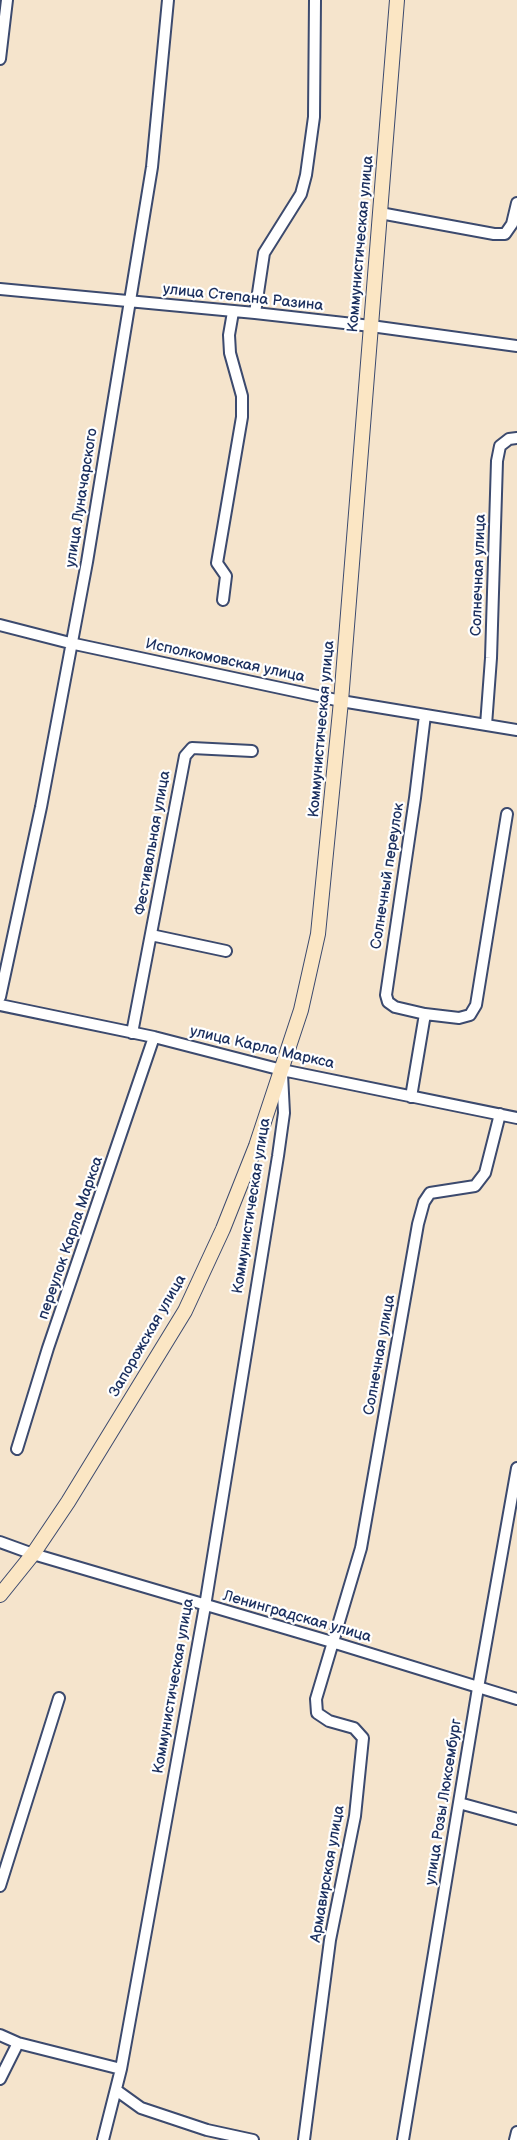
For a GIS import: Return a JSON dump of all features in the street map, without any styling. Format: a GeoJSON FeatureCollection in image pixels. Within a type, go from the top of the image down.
{"type":"FeatureCollection","features":[{"type":"Feature","properties":{"kind":"main road","name":"Коммунистическая улица"},"geometry":{"type":"LineString","coordinates":[[282,1070],[301,1010],[318,934],[341,701],[397,0]]}},
{"type":"Feature","properties":{"kind":"main road","name":"Запорожская улица"},"geometry":{"type":"LineString","coordinates":[[0,1595],[33,1554],[74,1492],[185,1311],[223,1229],[282,1070]]}},
{"type":"Feature","properties":{"kind":"street"},"geometry":{"type":"LineString","coordinates":[[0,58],[8,0]]}},
{"type":"Feature","properties":{"kind":"street","name":"улица Луначарского"},"geometry":{"type":"LineString","coordinates":[[0,997],[41,807],[87,562],[152,167],[168,0]]}},
{"type":"Feature","properties":{"kind":"street"},"geometry":{"type":"LineString","coordinates":[[255,314],[264,253],[301,194],[306,175],[314,117],[315,0]]}},
{"type":"Feature","properties":{"kind":"street"},"geometry":{"type":"LineString","coordinates":[[380,213],[494,234],[505,234],[513,224],[517,203]]}},
{"type":"Feature","properties":{"kind":"street","name":"улица Степана Разина"},"geometry":{"type":"LineString","coordinates":[[0,289],[371,326],[517,346]]}},
{"type":"Feature","properties":{"kind":"street"},"geometry":{"type":"LineString","coordinates":[[223,600],[226,576],[217,564],[242,417],[242,396],[230,353],[229,335],[233,312]]}},
{"type":"Feature","properties":{"kind":"street","name":"Солнечная улица"},"geometry":{"type":"LineString","coordinates":[[486,725],[491,658],[497,460],[500,446],[509,439],[517,438]]}},
{"type":"Feature","properties":{"kind":"street","name":"Исполкомовская улица"},"geometry":{"type":"LineString","coordinates":[[0,625],[70,643],[341,701],[517,730]]}},
{"type":"Feature","properties":{"kind":"street","name":"Солнечный переулок"},"geometry":{"type":"LineString","coordinates":[[424,1014],[395,1007],[388,1002],[386,995],[425,715]]}},
{"type":"Feature","properties":{"kind":"street","name":"Фестивальная улица"},"geometry":{"type":"LineString","coordinates":[[132,1033],[185,756],[192,748],[252,751]]}},
{"type":"Feature","properties":{"kind":"street"},"geometry":{"type":"LineString","coordinates":[[411,1097],[424,1014],[459,1018],[470,1015],[476,1005],[507,814]]}},
{"type":"Feature","properties":{"kind":"street","name":"Фестивальная улица"},"geometry":{"type":"LineString","coordinates":[[152,935],[226,951]]}},
{"type":"Feature","properties":{"kind":"street","name":"улица Карла Маркса"},"geometry":{"type":"LineString","coordinates":[[0,1005],[154,1037],[282,1070],[517,1118]]}},
{"type":"Feature","properties":{"kind":"street","name":"переулок Карла Маркса"},"geometry":{"type":"LineString","coordinates":[[17,1449],[48,1348],[154,1037]]}},
{"type":"Feature","properties":{"kind":"street","name":"Коммунистическая улица"},"geometry":{"type":"LineString","coordinates":[[103,2140],[121,2069],[205,1606],[278,1156],[284,1113],[282,1070]]}},
{"type":"Feature","properties":{"kind":"street","name":"Солнечная улица"},"geometry":{"type":"LineString","coordinates":[[332,1642],[361,1548],[424,1202],[430,1193],[475,1186],[485,1173],[500,1114]]}},
{"type":"Feature","properties":{"kind":"street","name":"улица Розы Люксембург"},"geometry":{"type":"LineString","coordinates":[[403,2140],[517,1468]]}},
{"type":"Feature","properties":{"kind":"street","name":"Ленинградская улица"},"geometry":{"type":"LineString","coordinates":[[0,1542],[33,1554],[332,1642],[517,1700]]}},
{"type":"Feature","properties":{"kind":"street","name":"Армавирская улица"},"geometry":{"type":"LineString","coordinates":[[304,2140],[330,1940],[354,1816],[363,1738],[354,1728],[329,1721],[317,1713],[316,1699],[332,1642]]}},
{"type":"Feature","properties":{"kind":"street"},"geometry":{"type":"LineString","coordinates":[[0,1886],[59,1698]]}},
{"type":"Feature","properties":{"kind":"street"},"geometry":{"type":"LineString","coordinates":[[459,1803],[517,1819]]}},
{"type":"Feature","properties":{"kind":"street"},"geometry":{"type":"LineString","coordinates":[[0,2035],[18,2043],[121,2069]]}},
{"type":"Feature","properties":{"kind":"street"},"geometry":{"type":"LineString","coordinates":[[0,2079],[18,2043]]}},
{"type":"Feature","properties":{"kind":"street"},"geometry":{"type":"LineString","coordinates":[[116,2090],[141,2108],[206,2135],[253,2140]]}},
{"type":"Feature","properties":{"kind":"street"},"geometry":{"type":"LineString","coordinates":[[515,2140],[517,2132]]}}]}
